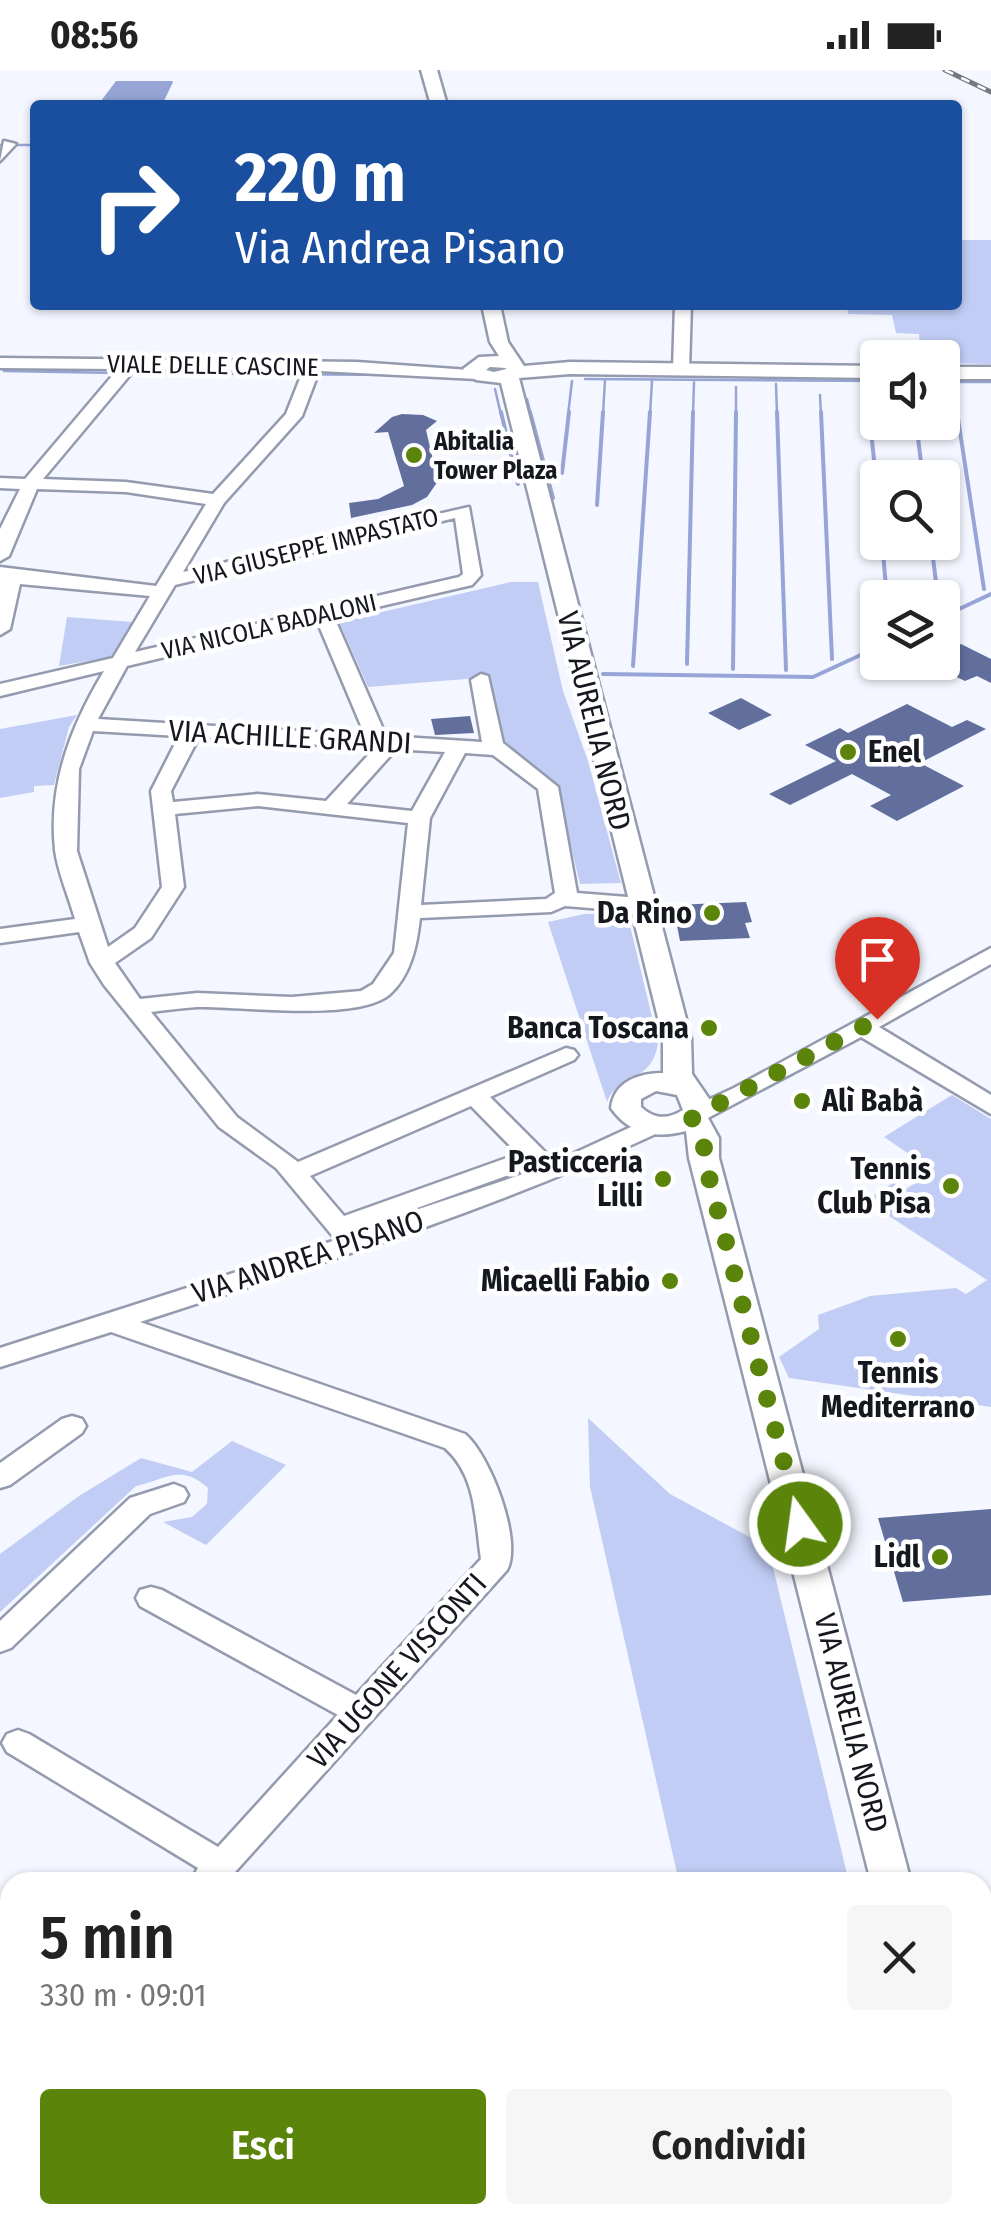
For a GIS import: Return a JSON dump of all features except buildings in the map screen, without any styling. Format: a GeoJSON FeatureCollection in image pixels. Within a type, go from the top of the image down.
{"type":"FeatureCollection","features":[{"type":"Feature","properties":{"kind":"main road"},"geometry":{"type":"LineString","coordinates":[[429,70],[438,100]]}},
{"type":"Feature","properties":{"kind":"main road","name":"VIA AURELIA NORD"},"geometry":{"type":"LineString","coordinates":[[492,310],[499,342],[513,369],[516,408],[676,1038],[677,1074],[704,1138],[704,1158],[889,1872]]}},
{"type":"Feature","properties":{"kind":"main road"},"geometry":{"type":"LineString","coordinates":[[482,368],[499,342]]}},
{"type":"Feature","properties":{"kind":"main road"},"geometry":{"type":"LineString","coordinates":[[482,368],[860,372]]}},
{"type":"Feature","properties":{"kind":"main road"},"geometry":{"type":"LineString","coordinates":[[482,368],[504,389],[516,408]]}},
{"type":"Feature","properties":{"kind":"main road"},"geometry":{"type":"LineString","coordinates":[[960,373],[991,374]]}},
{"type":"Feature","properties":{"kind":"main road"},"geometry":{"type":"LineString","coordinates":[[672,1034],[650,1082],[631,1091],[625,1104],[636,1120],[685,1137],[704,1158]]}},
{"type":"Feature","properties":{"kind":"main road"},"geometry":{"type":"LineString","coordinates":[[650,1082],[690,1102],[658,1126]]}},
{"type":"Feature","properties":{"kind":"street"},"geometry":{"type":"LineString","coordinates":[[680,370],[683,310]]}},
{"type":"Feature","properties":{"kind":"street","name":"VIALE DELLE CASCINE"},"geometry":{"type":"LineString","coordinates":[[0,363],[128,370],[482,368]]}},
{"type":"Feature","properties":{"kind":"street"},"geometry":{"type":"LineString","coordinates":[[0,629],[11,582],[1,570],[30,484],[128,370]]}},
{"type":"Feature","properties":{"kind":"street"},"geometry":{"type":"LineString","coordinates":[[312,371],[294,416],[216,500],[84,724],[68,779],[66,851],[101,963],[132,1007],[228,1122],[294,1172],[346,1235]]}},
{"type":"Feature","properties":{"kind":"street"},"geometry":{"type":"LineString","coordinates":[[0,483],[126,487],[216,500]]}},
{"type":"Feature","properties":{"kind":"street","name":"VIA GIUSEPPE IMPASTATO"},"geometry":{"type":"LineString","coordinates":[[1,570],[166,586],[463,510]]}},
{"type":"Feature","properties":{"kind":"street","name":"VIA NICOLA BADALONI"},"geometry":{"type":"LineString","coordinates":[[0,690],[471,578],[463,510]]}},
{"type":"Feature","properties":{"kind":"street"},"geometry":{"type":"LineString","coordinates":[[323,614],[380,742],[382,756],[332,808]]}},
{"type":"Feature","properties":{"kind":"street"},"geometry":{"type":"LineString","coordinates":[[481,680],[496,749],[548,787],[565,892]]}},
{"type":"Feature","properties":{"kind":"street","name":"VIA ACHILLE GRANDI"},"geometry":{"type":"LineString","coordinates":[[84,724],[496,749]]}},
{"type":"Feature","properties":{"kind":"street"},"geometry":{"type":"LineString","coordinates":[[101,963],[143,933],[171,893],[174,880],[162,809],[162,785],[190,732]]}},
{"type":"Feature","properties":{"kind":"street"},"geometry":{"type":"LineString","coordinates":[[132,1007],[197,1000],[292,1004],[366,998],[382,989],[406,954],[419,818],[458,746]]}},
{"type":"Feature","properties":{"kind":"street"},"geometry":{"type":"LineString","coordinates":[[162,809],[250,800],[419,818]]}},
{"type":"Feature","properties":{"kind":"street"},"geometry":{"type":"LineString","coordinates":[[410,912],[551,904],[565,892],[638,896]]}},
{"type":"Feature","properties":{"kind":"street"},"geometry":{"type":"LineString","coordinates":[[0,936],[88,924]]}},
{"type":"Feature","properties":{"kind":"street"},"geometry":{"type":"LineString","coordinates":[[690,1102],[748,1088],[991,956]]}},
{"type":"Feature","properties":{"kind":"street"},"geometry":{"type":"LineString","coordinates":[[862,1027],[991,1106]]}},
{"type":"Feature","properties":{"kind":"street"},"geometry":{"type":"LineString","coordinates":[[294,1172],[566,1055]]}},
{"type":"Feature","properties":{"kind":"street"},"geometry":{"type":"LineString","coordinates":[[474,1096],[544,1165]]}},
{"type":"Feature","properties":{"kind":"street"},"geometry":{"type":"LineString","coordinates":[[612,1145],[625,1104]]}},
{"type":"Feature","properties":{"kind":"street","name":"VIA ANDREA PISANO"},"geometry":{"type":"LineString","coordinates":[[0,1358],[658,1126]]}},
{"type":"Feature","properties":{"kind":"street","name":"VIA UGONE VISCONTI"},"geometry":{"type":"LineString","coordinates":[[110,1322],[446,1436],[474,1458],[496,1562],[216,1872]]}},
{"type":"Feature","properties":{"kind":"street"},"geometry":{"type":"LineString","coordinates":[[0,1478],[72,1426]]}},
{"type":"Feature","properties":{"kind":"street"},"geometry":{"type":"LineString","coordinates":[[0,1640],[140,1506],[174,1495]]}},
{"type":"Feature","properties":{"kind":"street"},"geometry":{"type":"LineString","coordinates":[[150,1598],[360,1712]]}},
{"type":"Feature","properties":{"kind":"street"},"geometry":{"type":"LineString","coordinates":[[18,1744],[211,1872]]}},
{"type":"Feature","properties":{"kind":"shaded area"},"geometry":{"type":"Polygon","coordinates":[[[116,81],[173,82],[164,100],[102,100],[116,81]]]}},
{"type":"Feature","properties":{"kind":"shaded area"},"geometry":{"type":"Polygon","coordinates":[[[962,240],[991,240],[991,364],[960,363],[960,340],[920,340],[919,334],[896,333],[892,315],[848,314],[848,310],[962,310],[962,240]]]}},
{"type":"Feature","properties":{"kind":"shaded area"},"geometry":{"type":"Polygon","coordinates":[[[511,582],[538,582],[563,691],[588,761],[621,883],[580,884],[556,785],[503,745],[490,677],[368,687],[339,622],[511,582]]]}},
{"type":"Feature","properties":{"kind":"shaded area"},"geometry":{"type":"Polygon","coordinates":[[[67,617],[132,622],[111,657],[59,666],[67,617]]]}},
{"type":"Feature","properties":{"kind":"shaded area"},"geometry":{"type":"Polygon","coordinates":[[[77,715],[69,727],[54,785],[34,786],[34,792],[0,798],[0,729],[77,715]]]}},
{"type":"Feature","properties":{"kind":"shaded area"},"geometry":{"type":"Polygon","coordinates":[[[627,913],[658,1042],[650,1065],[620,1085],[607,1102],[548,922],[584,914],[627,913]]]}},
{"type":"Feature","properties":{"kind":"shaded area"},"geometry":{"type":"Polygon","coordinates":[[[952,1095],[991,1119],[991,1407],[789,1378],[779,1357],[819,1329],[818,1315],[870,1296],[956,1288],[966,1294],[987,1280],[866,1201],[894,1182],[906,1189],[934,1171],[884,1137],[952,1095]]]}},
{"type":"Feature","properties":{"kind":"shaded area"},"geometry":{"type":"Polygon","coordinates":[[[588,1418],[670,1494],[755,1540],[770,1555],[847,1872],[677,1872],[590,1487],[588,1418]]]}},
{"type":"Feature","properties":{"kind":"shaded area"},"geometry":{"type":"Polygon","coordinates":[[[232,1441],[286,1465],[206,1545],[163,1522],[192,1517],[207,1504],[208,1488],[181,1475],[136,1486],[0,1612],[0,1554],[79,1496],[141,1458],[192,1472],[232,1441]]]}},
{"type":"Feature","properties":{"kind":"waterway"},"geometry":{"type":"LineString","coordinates":[[0,145],[30,145]]}},
{"type":"Feature","properties":{"kind":"waterway"},"geometry":{"type":"LineString","coordinates":[[4,371],[117,373]]}},
{"type":"Feature","properties":{"kind":"waterway"},"geometry":{"type":"LineString","coordinates":[[128,373],[397,375]]}},
{"type":"Feature","properties":{"kind":"waterway"},"geometry":{"type":"LineString","coordinates":[[585,379],[860,381]]}},
{"type":"Feature","properties":{"kind":"waterway"},"geometry":{"type":"LineString","coordinates":[[603,415],[605,380]]}},
{"type":"Feature","properties":{"kind":"waterway"},"geometry":{"type":"LineString","coordinates":[[568,415],[572,381]]}},
{"type":"Feature","properties":{"kind":"waterway"},"geometry":{"type":"LineString","coordinates":[[650,415],[652,381]]}},
{"type":"Feature","properties":{"kind":"waterway"},"geometry":{"type":"LineString","coordinates":[[693,415],[694,382]]}},
{"type":"Feature","properties":{"kind":"waterway"},"geometry":{"type":"LineString","coordinates":[[960,382],[991,382]]}},
{"type":"Feature","properties":{"kind":"waterway"},"geometry":{"type":"LineString","coordinates":[[776,384],[777,415]]}},
{"type":"Feature","properties":{"kind":"waterway"},"geometry":{"type":"LineString","coordinates":[[736,387],[736,412]]}},
{"type":"Feature","properties":{"kind":"waterway"},"geometry":{"type":"LineString","coordinates":[[495,389],[501,415]]}},
{"type":"Feature","properties":{"kind":"waterway"},"geometry":{"type":"LineString","coordinates":[[820,395],[821,415]]}},
{"type":"Feature","properties":{"kind":"waterway"},"geometry":{"type":"LineString","coordinates":[[527,399],[531,415]]}},
{"type":"Feature","properties":{"kind":"waterway"},"geometry":{"type":"LineString","coordinates":[[501,412],[518,484]]}},
{"type":"Feature","properties":{"kind":"waterway"},"geometry":{"type":"LineString","coordinates":[[530,412],[553,498]]}},
{"type":"Feature","properties":{"kind":"waterway"},"geometry":{"type":"LineString","coordinates":[[562,473],[569,412]]}},
{"type":"Feature","properties":{"kind":"waterway"},"geometry":{"type":"LineString","coordinates":[[597,505],[603,412]]}},
{"type":"Feature","properties":{"kind":"waterway"},"geometry":{"type":"LineString","coordinates":[[633,666],[650,412]]}},
{"type":"Feature","properties":{"kind":"waterway"},"geometry":{"type":"LineString","coordinates":[[687,664],[693,412]]}},
{"type":"Feature","properties":{"kind":"waterway"},"geometry":{"type":"LineString","coordinates":[[733,669],[736,412]]}},
{"type":"Feature","properties":{"kind":"waterway"},"geometry":{"type":"LineString","coordinates":[[777,412],[786,670]]}},
{"type":"Feature","properties":{"kind":"waterway"},"geometry":{"type":"LineString","coordinates":[[821,412],[832,659]]}},
{"type":"Feature","properties":{"kind":"waterway"},"geometry":{"type":"LineString","coordinates":[[960,432],[984,589]]}},
{"type":"Feature","properties":{"kind":"waterway"},"geometry":{"type":"LineString","coordinates":[[872,440],[874,460]]}},
{"type":"Feature","properties":{"kind":"waterway"},"geometry":{"type":"LineString","coordinates":[[918,440],[921,460]]}},
{"type":"Feature","properties":{"kind":"waterway"},"geometry":{"type":"LineString","coordinates":[[884,560],[885,580]]}},
{"type":"Feature","properties":{"kind":"waterway"},"geometry":{"type":"LineString","coordinates":[[933,560],[936,580]]}},
{"type":"Feature","properties":{"kind":"waterway"},"geometry":{"type":"LineString","coordinates":[[960,609],[991,594]]}},
{"type":"Feature","properties":{"kind":"waterway"},"geometry":{"type":"LineString","coordinates":[[603,674],[813,677],[860,655]]}},
{"type":"Feature","properties":{"kind":"railway"},"geometry":{"type":"LineString","coordinates":[[945,70],[991,92]]}},
{"type":"Feature","properties":{"kind":"place","name":"Abitalia Tower Plaza"},"geometry":{"type":"Point","coordinates":[414,455]}},
{"type":"Feature","properties":{"kind":"place","name":"Enel"},"geometry":{"type":"Point","coordinates":[848,752]}},
{"type":"Feature","properties":{"kind":"place","name":"Da Rino"},"geometry":{"type":"Point","coordinates":[712,913]}},
{"type":"Feature","properties":{"kind":"place","name":"Banca Toscana"},"geometry":{"type":"Point","coordinates":[709,1028]}},
{"type":"Feature","properties":{"kind":"place","name":"Alì Babà"},"geometry":{"type":"Point","coordinates":[802,1101]}},
{"type":"Feature","properties":{"kind":"place","name":"Pasticceria Lilli"},"geometry":{"type":"Point","coordinates":[663,1179]}},
{"type":"Feature","properties":{"kind":"place","name":"Tennis Club Pisa"},"geometry":{"type":"Point","coordinates":[951,1186]}},
{"type":"Feature","properties":{"kind":"place","name":"Micaelli Fabio"},"geometry":{"type":"Point","coordinates":[670,1281]}},
{"type":"Feature","properties":{"kind":"place","name":"Tennis Mediterrano"},"geometry":{"type":"Point","coordinates":[898,1339]}},
{"type":"Feature","properties":{"kind":"place","name":"Lidl"},"geometry":{"type":"Point","coordinates":[940,1557]}},
{"type":"Feature","properties":{"kind":"route"},"geometry":{"type":"LineString","coordinates":[[800,1524],[704,1158],[706,1143],[692,1118],[877,1019]]}}]}
